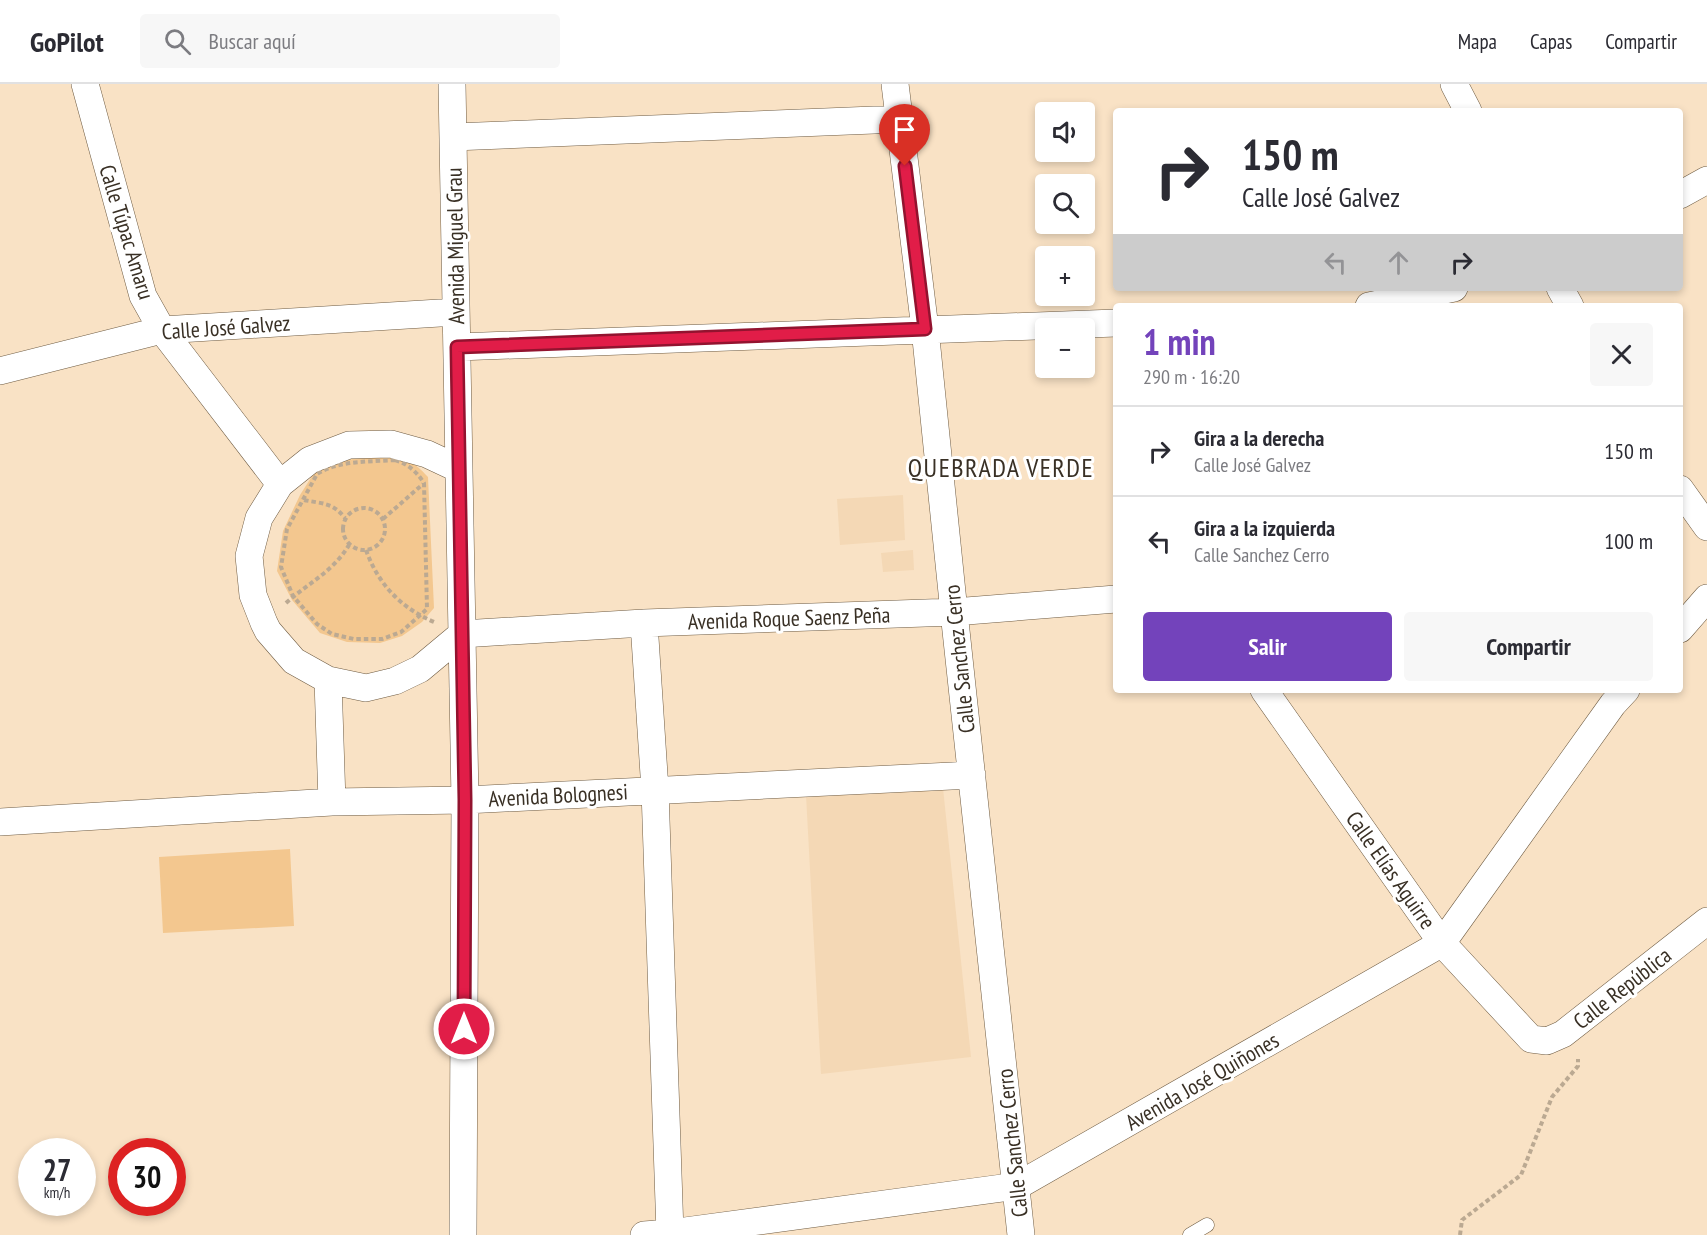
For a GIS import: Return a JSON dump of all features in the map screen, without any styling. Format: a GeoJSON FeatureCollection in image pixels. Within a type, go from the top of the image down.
{"type":"FeatureCollection","features":[{"type":"Feature","properties":{"kind":"street","name":"Calle Túpac Amaru"},"geometry":{"type":"LineString","coordinates":[[85,84],[143,296],[162,330],[280,484]]}},
{"type":"Feature","properties":{"kind":"street","name":"Avenida Miguel Grau"},"geometry":{"type":"LineString","coordinates":[[452,84],[465,800],[463,1235]]}},
{"type":"Feature","properties":{"kind":"street","name":"Calle Sanchez Cerro"},"geometry":{"type":"LineString","coordinates":[[895,84],[925,329],[1022,1235]]}},
{"type":"Feature","properties":{"kind":"street"},"geometry":{"type":"LineString","coordinates":[[1454,84],[1466,108]]}},
{"type":"Feature","properties":{"kind":"street"},"geometry":{"type":"LineString","coordinates":[[453,137],[899,119]]}},
{"type":"Feature","properties":{"kind":"street"},"geometry":{"type":"LineString","coordinates":[[1683,193],[1707,180]]}},
{"type":"Feature","properties":{"kind":"street"},"geometry":{"type":"LineString","coordinates":[[1383,303],[1440,291]]}},
{"type":"Feature","properties":{"kind":"street","name":"Calle José Galvez"},"geometry":{"type":"LineString","coordinates":[[0,371],[162,330],[456,312]]}},
{"type":"Feature","properties":{"kind":"street"},"geometry":{"type":"LineString","coordinates":[[457,347],[1113,323]]}},
{"type":"Feature","properties":{"kind":"street"},"geometry":{"type":"LineString","coordinates":[[459,469],[427,454],[391,444],[349,445],[310,460],[280,484],[259,518],[249,556],[253,595],[268,631],[294,661],[328,680],[366,688],[396,681],[420,669],[462,634]]}},
{"type":"Feature","properties":{"kind":"street"},"geometry":{"type":"LineString","coordinates":[[1683,493],[1707,527]]}},
{"type":"Feature","properties":{"kind":"street","name":"Avenida Roque Saenz Peña"},"geometry":{"type":"LineString","coordinates":[[462,634],[644,623],[954,612],[1113,598]]}},
{"type":"Feature","properties":{"kind":"street"},"geometry":{"type":"LineString","coordinates":[[1683,626],[1707,598]]}},
{"type":"Feature","properties":{"kind":"street"},"geometry":{"type":"LineString","coordinates":[[644,623],[655,790],[657,1234]]}},
{"type":"Feature","properties":{"kind":"street"},"geometry":{"type":"LineString","coordinates":[[328,680],[333,802]]}},
{"type":"Feature","properties":{"kind":"street","name":"Calle Elías Aguirre"},"geometry":{"type":"LineString","coordinates":[[1266,693],[1442,943],[1531,1039]]}},
{"type":"Feature","properties":{"kind":"street","name":"Avenida José Quiñones"},"geometry":{"type":"LineString","coordinates":[[657,1234],[1017,1186],[1442,943],[1613,704],[1623,693]]}},
{"type":"Feature","properties":{"kind":"street","name":"Avenida Bolognesi"},"geometry":{"type":"LineString","coordinates":[[0,822],[333,802],[465,800],[972,775]]}},
{"type":"Feature","properties":{"kind":"street","name":"Calle República"},"geometry":{"type":"LineString","coordinates":[[1531,1039],[1547,1041],[1563,1034],[1707,921]]}},
{"type":"Feature","properties":{"kind":"lane"},"geometry":{"type":"LineString","coordinates":[[1190,1235],[1207,1225]]}},
{"type":"Feature","properties":{"kind":"path"},"geometry":{"type":"LineString","coordinates":[[395,460],[405,463],[418,473],[424,483],[427,609],[401,632],[382,639],[354,639],[332,634],[317,624],[293,596],[281,567],[287,529],[317,474],[338,465],[395,460]]}},
{"type":"Feature","properties":{"kind":"path"},"geometry":{"type":"LineString","coordinates":[[383,519],[424,483],[459,469]]}},
{"type":"Feature","properties":{"kind":"path"},"geometry":{"type":"LineString","coordinates":[[280,484],[303,500],[337,508],[345,518]]}},
{"type":"Feature","properties":{"kind":"path"},"geometry":{"type":"LineString","coordinates":[[363,507],[377,511],[383,519],[386,530],[384,537],[376,547],[366,550],[355,549],[349,545],[343,533],[345,518],[356,509],[363,507]]}},
{"type":"Feature","properties":{"kind":"path"},"geometry":{"type":"LineString","coordinates":[[264,623],[293,596],[329,570],[342,558],[349,545]]}},
{"type":"Feature","properties":{"kind":"path"},"geometry":{"type":"LineString","coordinates":[[366,550],[383,584],[400,603],[419,615],[462,634]]}},
{"type":"Feature","properties":{"kind":"path"},"geometry":{"type":"LineString","coordinates":[[1460,1235],[1462,1220],[1521,1176],[1552,1097],[1578,1066],[1578,1023]]}},
{"type":"Feature","properties":{"kind":"shaded area"},"geometry":{"type":"Polygon","coordinates":[[[382,455],[408,461],[428,477],[434,608],[422,622],[402,636],[380,643],[347,642],[320,633],[292,600],[277,571],[283,531],[300,495],[314,473],[331,462],[382,455]]]}},
{"type":"Feature","properties":{"kind":"shaded area"},"geometry":{"type":"Polygon","coordinates":[[[903,495],[905,540],[840,545],[837,499],[903,495]]]}},
{"type":"Feature","properties":{"kind":"shaded area"},"geometry":{"type":"Polygon","coordinates":[[[913,550],[914,570],[883,572],[881,553],[913,550]]]}},
{"type":"Feature","properties":{"kind":"shaded area"},"geometry":{"type":"Polygon","coordinates":[[[943,788],[971,1057],[821,1074],[806,795],[943,788]]]}},
{"type":"Feature","properties":{"kind":"shaded area"},"geometry":{"type":"Polygon","coordinates":[[[290,849],[294,926],[163,933],[159,857],[290,849]]]}},
{"type":"Feature","properties":{"kind":"district","name":"QUEBRADA VERDE"},"geometry":{"type":"Point","coordinates":[1001,468]}},
{"type":"Feature","properties":{"kind":"route"},"geometry":{"type":"LineString","coordinates":[[464,1029],[465,800],[457,347],[925,329],[905,166]]}}]}
